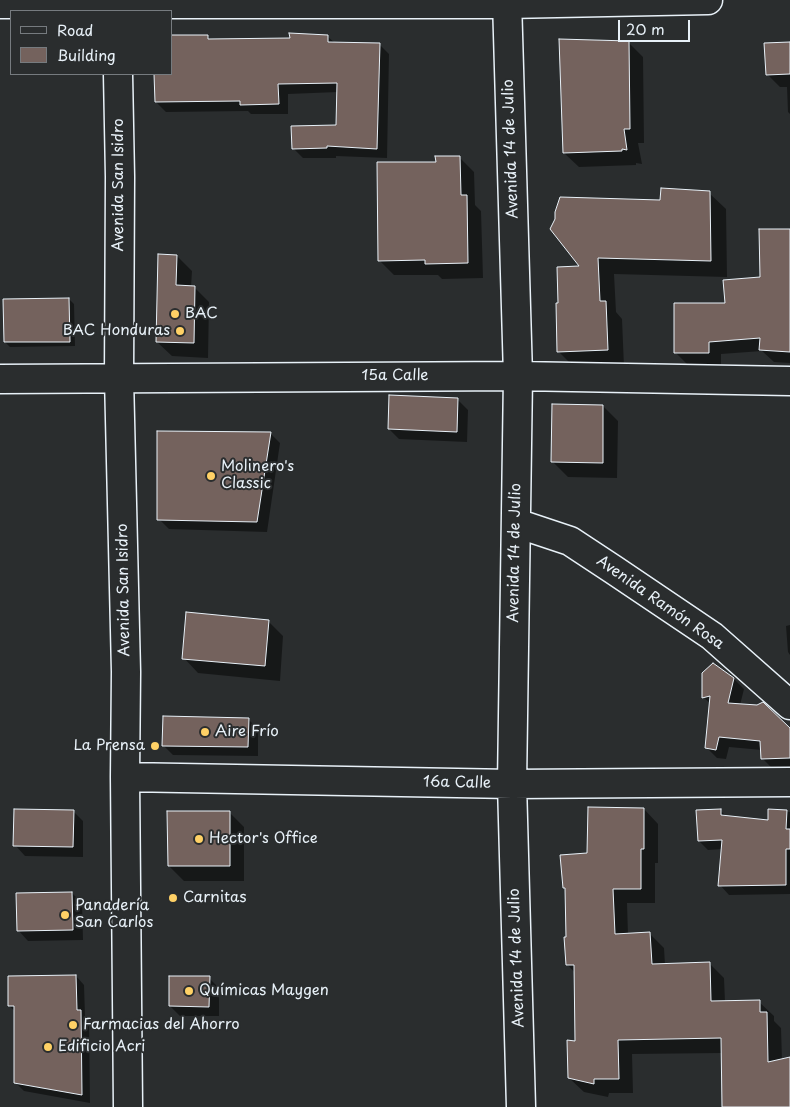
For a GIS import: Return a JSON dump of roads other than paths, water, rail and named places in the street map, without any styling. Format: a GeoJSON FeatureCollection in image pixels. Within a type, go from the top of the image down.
{"type":"FeatureCollection","features":[{"type":"Feature","properties":{"kind":"street"},"geometry":{"type":"LineString","coordinates":[[0,4],[116,5],[708,0]]}},
{"type":"Feature","properties":{"kind":"street","name":"Avenida 14 de Julio"},"geometry":{"type":"LineString","coordinates":[[507,2],[518,376],[512,784],[521,1107]]}},
{"type":"Feature","properties":{"kind":"street","name":"Avenida San Isidro"},"geometry":{"type":"LineString","coordinates":[[118,75],[120,177],[119,377],[126,672],[128,1107]]}},
{"type":"Feature","properties":{"kind":"street","name":"15a Calle"},"geometry":{"type":"LineString","coordinates":[[0,379],[518,376],[790,380]]}},
{"type":"Feature","properties":{"kind":"street","name":"Avenida Ramón Rosa"},"geometry":{"type":"LineString","coordinates":[[516,523],[570,541],[614,570],[712,636],[790,705]]}},
{"type":"Feature","properties":{"kind":"street","name":"16a Calle"},"geometry":{"type":"LineString","coordinates":[[125,777],[512,784],[790,782]]}},
{"type":"Feature","properties":{"kind":"place","name":"BAC"},"geometry":{"type":"Point","coordinates":[175,314]}},
{"type":"Feature","properties":{"kind":"place","name":"BAC Honduras"},"geometry":{"type":"Point","coordinates":[180,331]}},
{"type":"Feature","properties":{"kind":"place","name":"Molinero's Classic"},"geometry":{"type":"Point","coordinates":[211,476]}},
{"type":"Feature","properties":{"kind":"place","name":"Aire Frío"},"geometry":{"type":"Point","coordinates":[205,732]}},
{"type":"Feature","properties":{"kind":"place","name":"La Prensa"},"geometry":{"type":"Point","coordinates":[155,746]}},
{"type":"Feature","properties":{"kind":"place","name":"Hector's Office"},"geometry":{"type":"Point","coordinates":[199,839]}},
{"type":"Feature","properties":{"kind":"place","name":"Carnitas"},"geometry":{"type":"Point","coordinates":[173,898]}},
{"type":"Feature","properties":{"kind":"place","name":"Panadería San Carlos"},"geometry":{"type":"Point","coordinates":[65,915]}},
{"type":"Feature","properties":{"kind":"place","name":"Químicas Maygen"},"geometry":{"type":"Point","coordinates":[189,991]}},
{"type":"Feature","properties":{"kind":"place","name":"Farmacias del Ahorro"},"geometry":{"type":"Point","coordinates":[73,1025]}},
{"type":"Feature","properties":{"kind":"place","name":"Edificio Acri"},"geometry":{"type":"Point","coordinates":[48,1047]}}]}
